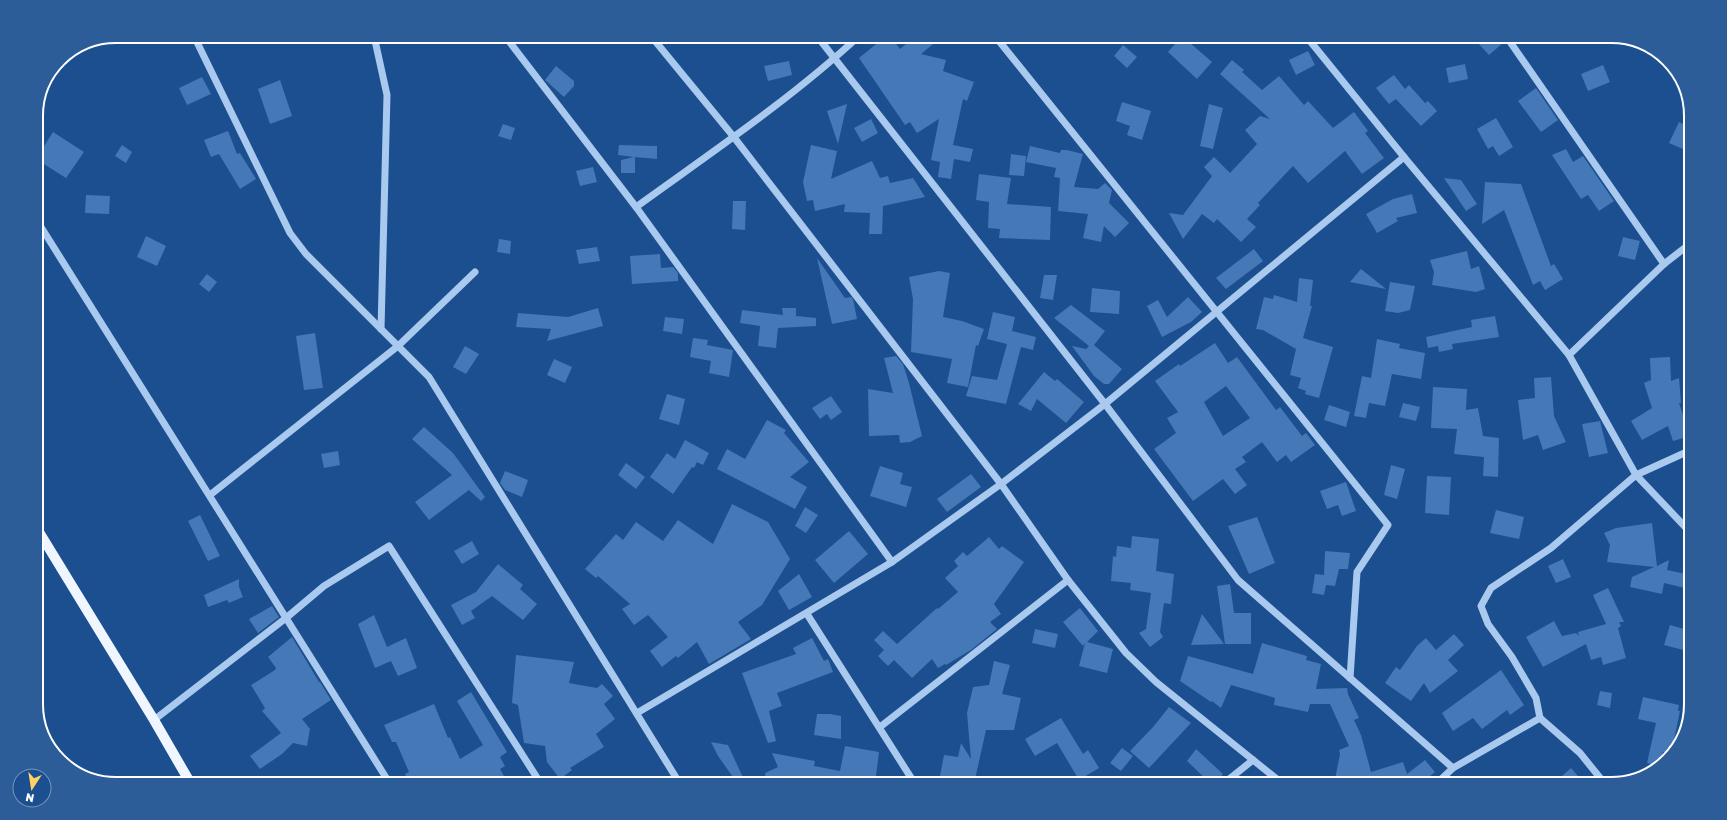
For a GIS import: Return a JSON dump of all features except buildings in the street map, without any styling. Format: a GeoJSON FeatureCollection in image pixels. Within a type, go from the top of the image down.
{"type":"FeatureCollection","features":[{"type":"Feature","properties":{"kind":"main road"},"geometry":{"type":"LineString","coordinates":[[43,538],[154,720],[187,777]]}},
{"type":"Feature","properties":{"kind":"street"},"geometry":{"type":"LineString","coordinates":[[197,43],[290,233],[306,254],[429,377],[676,777]]}},
{"type":"Feature","properties":{"kind":"street"},"geometry":{"type":"LineString","coordinates":[[376,43],[388,95],[381,329]]}},
{"type":"Feature","properties":{"kind":"street"},"geometry":{"type":"LineString","coordinates":[[509,43],[636,207],[892,562]]}},
{"type":"Feature","properties":{"kind":"street"},"geometry":{"type":"LineString","coordinates":[[657,43],[733,136],[1001,484],[1068,580],[1126,653],[1156,682],[1274,777]]}},
{"type":"Feature","properties":{"kind":"street"},"geometry":{"type":"LineString","coordinates":[[822,43],[1104,404],[1238,580],[1453,768]]}},
{"type":"Feature","properties":{"kind":"street"},"geometry":{"type":"LineString","coordinates":[[636,207],[835,59],[852,43]]}},
{"type":"Feature","properties":{"kind":"street"},"geometry":{"type":"LineString","coordinates":[[1001,43],[1388,525],[1358,572],[1350,678]]}},
{"type":"Feature","properties":{"kind":"street"},"geometry":{"type":"LineString","coordinates":[[1312,43],[1404,158],[1569,355],[1636,475],[1684,526]]}},
{"type":"Feature","properties":{"kind":"street"},"geometry":{"type":"LineString","coordinates":[[1511,43],[1664,264]]}},
{"type":"Feature","properties":{"kind":"street"},"geometry":{"type":"LineString","coordinates":[[637,713],[807,614],[892,562],[1001,484],[1104,404],[1404,158]]}},
{"type":"Feature","properties":{"kind":"street"},"geometry":{"type":"LineString","coordinates":[[43,230],[386,777]]}},
{"type":"Feature","properties":{"kind":"street"},"geometry":{"type":"LineString","coordinates":[[1569,355],[1664,264],[1684,248]]}},
{"type":"Feature","properties":{"kind":"street"},"geometry":{"type":"LineString","coordinates":[[210,495],[398,346],[475,272]]}},
{"type":"Feature","properties":{"kind":"street"},"geometry":{"type":"LineString","coordinates":[[1599,777],[1580,753],[1540,718],[1536,698],[1512,657],[1488,624],[1481,606],[1491,588],[1551,548],[1636,475],[1684,453]]}},
{"type":"Feature","properties":{"kind":"street"},"geometry":{"type":"LineString","coordinates":[[154,720],[286,618],[324,586],[389,546],[537,777]]}},
{"type":"Feature","properties":{"kind":"street"},"geometry":{"type":"LineString","coordinates":[[880,727],[1068,580]]}},
{"type":"Feature","properties":{"kind":"street"},"geometry":{"type":"LineString","coordinates":[[807,614],[911,777]]}},
{"type":"Feature","properties":{"kind":"street"},"geometry":{"type":"LineString","coordinates":[[1443,777],[1453,768],[1540,718]]}},
{"type":"Feature","properties":{"kind":"street"},"geometry":{"type":"LineString","coordinates":[[1232,777],[1253,760]]}}]}
